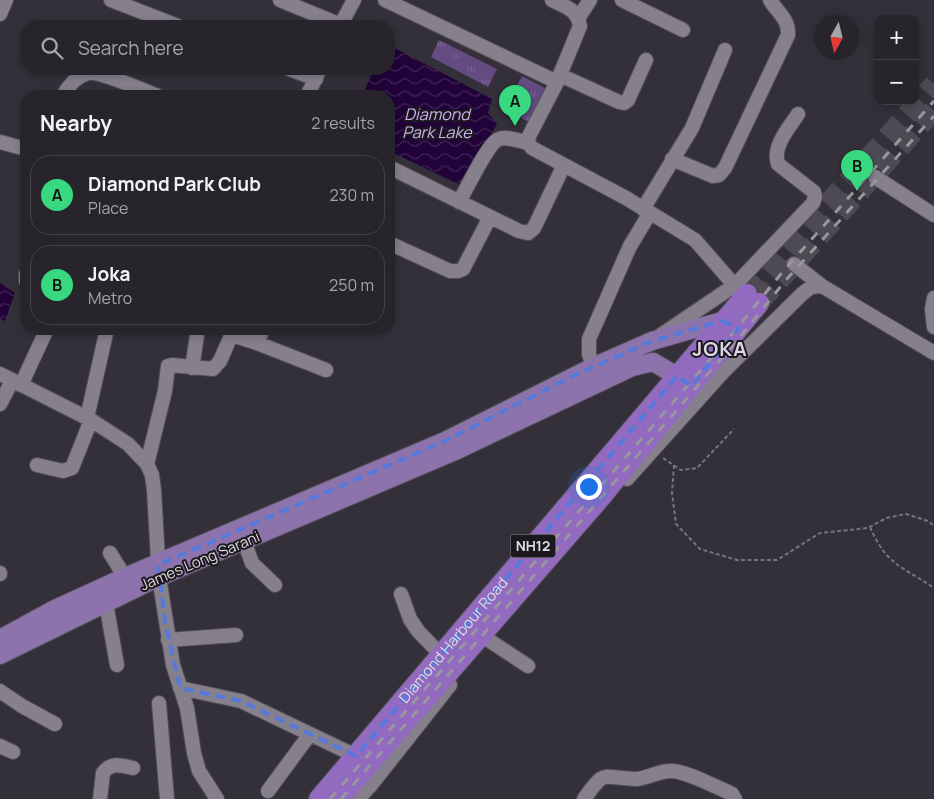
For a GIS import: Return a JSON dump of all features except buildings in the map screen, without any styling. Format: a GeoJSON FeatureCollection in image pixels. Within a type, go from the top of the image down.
{"type":"FeatureCollection","features":[{"type":"Feature","properties":{"kind":"highway","name":"Diamond Harbour Road"},"geometry":{"type":"LineString","coordinates":[[319,799],[441,655],[684,381],[731,325],[748,297]]}},
{"type":"Feature","properties":{"kind":"highway","name":"Diamond Harbour Road"},"geometry":{"type":"LineString","coordinates":[[339,799],[601,496],[684,381]]}},
{"type":"Feature","properties":{"kind":"main road"},"geometry":{"type":"LineString","coordinates":[[0,639],[55,609],[126,577],[158,571],[445,441],[593,367],[652,341],[731,325]]}},
{"type":"Feature","properties":{"kind":"main road","name":"James Long Sarani"},"geometry":{"type":"LineString","coordinates":[[0,655],[106,603],[158,571],[244,541],[497,433],[536,412],[632,367],[652,362],[684,381]]}},
{"type":"Feature","properties":{"kind":"street"},"geometry":{"type":"LineString","coordinates":[[0,14],[6,0]]}},
{"type":"Feature","properties":{"kind":"street"},"geometry":{"type":"LineString","coordinates":[[111,0],[163,20]]}},
{"type":"Feature","properties":{"kind":"street"},"geometry":{"type":"LineString","coordinates":[[280,0],[326,20]]}},
{"type":"Feature","properties":{"kind":"street"},"geometry":{"type":"LineString","coordinates":[[343,20],[354,0]]}},
{"type":"Feature","properties":{"kind":"street"},"geometry":{"type":"LineString","coordinates":[[385,0],[559,78],[619,102],[624,103],[628,100],[646,60]]}},
{"type":"Feature","properties":{"kind":"street"},"geometry":{"type":"LineString","coordinates":[[552,0],[574,12],[579,17],[580,26],[559,78],[529,136],[528,142],[532,148],[695,240],[748,297]]}},
{"type":"Feature","properties":{"kind":"street"},"geometry":{"type":"LineString","coordinates":[[579,17],[590,0]]}},
{"type":"Feature","properties":{"kind":"street"},"geometry":{"type":"LineString","coordinates":[[622,0],[683,30]]}},
{"type":"Feature","properties":{"kind":"street"},"geometry":{"type":"LineString","coordinates":[[672,159],[714,176],[719,175],[725,168],[788,35],[789,27],[787,20],[770,0]]}},
{"type":"Feature","properties":{"kind":"street"},"geometry":{"type":"LineString","coordinates":[[593,367],[588,354],[589,339],[646,211],[672,159],[692,128],[725,50]]}},
{"type":"Feature","properties":{"kind":"street"},"geometry":{"type":"LineString","coordinates":[[66,90],[76,79],[85,75]]}},
{"type":"Feature","properties":{"kind":"street"},"geometry":{"type":"LineString","coordinates":[[98,75],[112,78],[143,90]]}},
{"type":"Feature","properties":{"kind":"street"},"geometry":{"type":"LineString","coordinates":[[310,90],[318,75]]}},
{"type":"Feature","properties":{"kind":"street"},"geometry":{"type":"LineString","coordinates":[[652,341],[748,297],[813,203],[814,192],[778,164],[776,158],[776,151],[780,142],[798,114]]}},
{"type":"Feature","properties":{"kind":"street"},"geometry":{"type":"LineString","coordinates":[[459,202],[490,148],[497,140],[505,138],[528,142]]}},
{"type":"Feature","properties":{"kind":"street"},"geometry":{"type":"LineString","coordinates":[[0,142],[20,148]]}},
{"type":"Feature","properties":{"kind":"street"},"geometry":{"type":"LineString","coordinates":[[395,170],[519,232],[528,233],[534,228],[564,166]]}},
{"type":"Feature","properties":{"kind":"street"},"geometry":{"type":"LineString","coordinates":[[875,176],[934,215]]}},
{"type":"Feature","properties":{"kind":"street"},"geometry":{"type":"LineString","coordinates":[[395,245],[450,271],[458,271],[463,269],[490,217]]}},
{"type":"Feature","properties":{"kind":"street"},"geometry":{"type":"LineString","coordinates":[[794,264],[822,286],[934,353]]}},
{"type":"Feature","properties":{"kind":"street"},"geometry":{"type":"LineString","coordinates":[[358,799],[488,639],[723,372],[802,294],[816,285],[822,286]]}},
{"type":"Feature","properties":{"kind":"street"},"geometry":{"type":"LineString","coordinates":[[934,298],[932,309],[934,327]]}},
{"type":"Feature","properties":{"kind":"street"},"geometry":{"type":"LineString","coordinates":[[0,404],[11,380],[43,335]]}},
{"type":"Feature","properties":{"kind":"street"},"geometry":{"type":"LineString","coordinates":[[37,465],[63,471],[72,468],[89,419],[106,335]]}},
{"type":"Feature","properties":{"kind":"street"},"geometry":{"type":"LineString","coordinates":[[192,368],[197,335]]}},
{"type":"Feature","properties":{"kind":"street"},"geometry":{"type":"LineString","coordinates":[[147,464],[165,391],[168,366],[210,370],[216,366],[232,335]]}},
{"type":"Feature","properties":{"kind":"street"},"geometry":{"type":"LineString","coordinates":[[240,335],[326,370]]}},
{"type":"Feature","properties":{"kind":"street"},"geometry":{"type":"LineString","coordinates":[[257,343],[260,335]]}},
{"type":"Feature","properties":{"kind":"street"},"geometry":{"type":"LineString","coordinates":[[11,380],[89,419],[128,444],[147,464],[152,475],[154,490],[158,571],[173,665],[187,708],[194,753],[200,772],[217,799]]}},
{"type":"Feature","properties":{"kind":"street"},"geometry":{"type":"LineString","coordinates":[[244,541],[252,563],[275,585]]}},
{"type":"Feature","properties":{"kind":"street"},"geometry":{"type":"LineString","coordinates":[[110,553],[126,577]]}},
{"type":"Feature","properties":{"kind":"street"},"geometry":{"type":"LineString","coordinates":[[401,594],[410,619],[418,631],[441,655]]}},
{"type":"Feature","properties":{"kind":"street"},"geometry":{"type":"LineString","coordinates":[[106,603],[118,665]]}},
{"type":"Feature","properties":{"kind":"street"},"geometry":{"type":"LineString","coordinates":[[168,640],[236,635]]}},
{"type":"Feature","properties":{"kind":"street"},"geometry":{"type":"LineString","coordinates":[[488,639],[528,666]]}},
{"type":"Feature","properties":{"kind":"street"},"geometry":{"type":"LineString","coordinates":[[180,688],[241,701],[356,756]]}},
{"type":"Feature","properties":{"kind":"street"},"geometry":{"type":"LineString","coordinates":[[0,691],[55,724]]}},
{"type":"Feature","properties":{"kind":"street"},"geometry":{"type":"LineString","coordinates":[[158,703],[167,799]]}},
{"type":"Feature","properties":{"kind":"street"},"geometry":{"type":"LineString","coordinates":[[268,791],[310,734]]}},
{"type":"Feature","properties":{"kind":"street"},"geometry":{"type":"LineString","coordinates":[[100,799],[105,769],[113,765],[133,768]]}},
{"type":"Feature","properties":{"kind":"street"},"geometry":{"type":"LineString","coordinates":[[584,799],[601,777],[636,779],[672,771],[682,773],[726,791],[732,794],[735,799]]}},
{"type":"Feature","properties":{"kind":"path"},"geometry":{"type":"LineString","coordinates":[[652,451],[681,470],[697,468],[734,429]]}},
{"type":"Feature","properties":{"kind":"path"},"geometry":{"type":"LineString","coordinates":[[674,465],[672,493],[676,524],[700,549],[737,560],[777,560],[820,534],[870,527],[886,518],[906,514],[928,520],[934,526]]}},
{"type":"Feature","properties":{"kind":"path"},"geometry":{"type":"LineString","coordinates":[[870,527],[876,542],[892,562],[934,588]]}},
{"type":"Feature","properties":{"kind":"highlighted area"},"geometry":{"type":"Polygon","coordinates":[[[722,321],[739,328],[691,386],[677,376],[356,756],[241,701],[180,688],[165,621],[158,565],[445,441],[571,377],[652,341],[722,321]]]}},
{"type":"Feature","properties":{"kind":"green space"},"geometry":{"type":"Polygon","coordinates":[[[439,40],[497,69],[488,87],[431,57],[439,40]]]}},
{"type":"Feature","properties":{"kind":"green space"},"geometry":{"type":"Polygon","coordinates":[[[522,76],[548,90],[529,122],[506,110],[522,76]]]}},
{"type":"Feature","properties":{"kind":"water","name":"Diamond Park Lake"},"geometry":{"type":"Polygon","coordinates":[[[395,48],[492,99],[488,113],[497,124],[462,186],[395,154],[395,90],[365,90],[371,75],[395,75],[395,48]]]}},
{"type":"Feature","properties":{"kind":"water"},"geometry":{"type":"Polygon","coordinates":[[[0,283],[15,293],[5,321],[0,319],[0,283]]]}},
{"type":"Feature","properties":{"kind":"tunnel"},"geometry":{"type":"LineString","coordinates":[[747,294],[934,84]]}},
{"type":"Feature","properties":{"kind":"tunnel"},"geometry":{"type":"LineString","coordinates":[[759,303],[934,110]]}},
{"type":"Feature","properties":{"kind":"railway"},"geometry":{"type":"LineString","coordinates":[[330,799],[733,333],[780,275],[934,101]]}},
{"type":"Feature","properties":{"kind":"railway"},"geometry":{"type":"LineString","coordinates":[[341,799],[739,338],[786,280],[934,116]]}},
{"type":"Feature","properties":{"kind":"place","name":"Diamond Park Club"},"geometry":{"type":"Point","coordinates":[515,126]}},
{"type":"Feature","properties":{"kind":"place","name":"Joka"},"geometry":{"type":"Point","coordinates":[857,191]}},
{"type":"Feature","properties":{"kind":"district","name":"JOKA"},"geometry":{"type":"Point","coordinates":[720,349]}}]}
